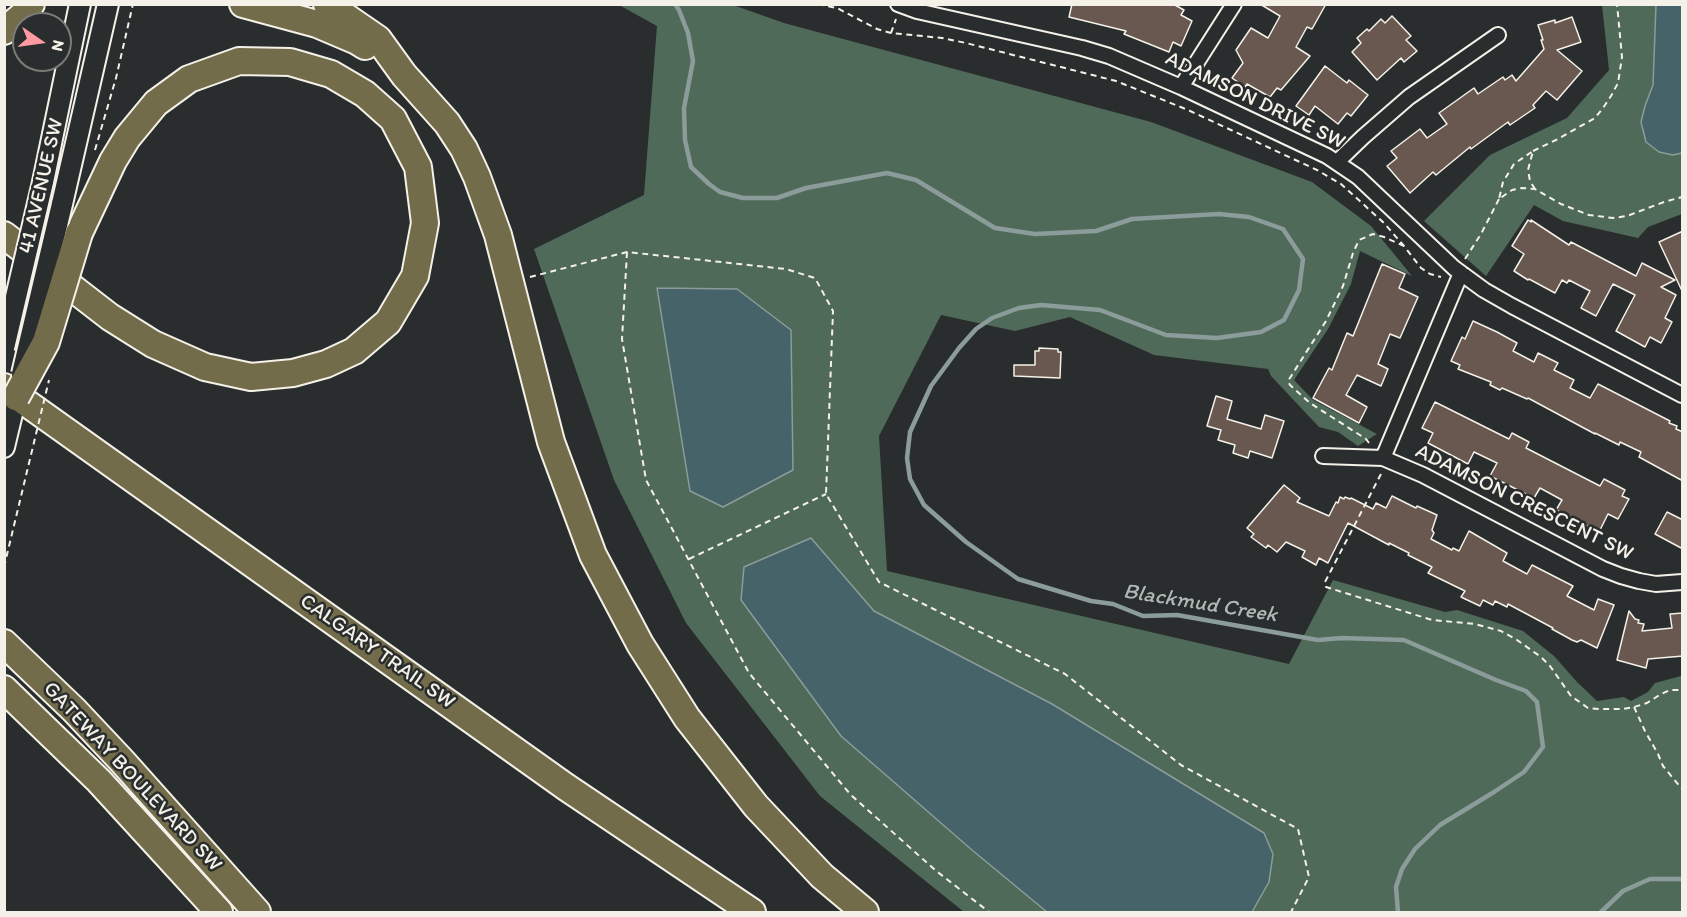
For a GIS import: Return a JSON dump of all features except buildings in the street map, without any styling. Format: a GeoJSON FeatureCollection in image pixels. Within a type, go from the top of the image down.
{"type":"FeatureCollection","features":[{"type":"Feature","properties":{"kind":"highway"},"geometry":{"type":"LineString","coordinates":[[4,31],[22,16],[31,4]]}},
{"type":"Feature","properties":{"kind":"highway"},"geometry":{"type":"LineString","coordinates":[[243,4],[317,24],[357,41],[404,75]]}},
{"type":"Feature","properties":{"kind":"highway"},"geometry":{"type":"LineString","coordinates":[[327,4],[378,39],[404,75],[447,123],[464,149],[498,235],[551,442],[593,555],[640,644],[687,718],[756,806],[822,876],[865,912]]}},
{"type":"Feature","properties":{"kind":"highway"},"geometry":{"type":"LineString","coordinates":[[4,236],[110,317],[153,344],[205,367],[250,377],[293,374],[326,364],[354,351],[387,322],[415,276],[425,223],[418,167],[393,119],[364,94],[331,74],[290,62],[239,61],[189,79],[156,103],[127,138],[113,161],[79,233],[45,342],[10,392]]}},
{"type":"Feature","properties":{"kind":"highway","name":"CALGARY TRAIL SW"},"geometry":{"type":"LineString","coordinates":[[10,392],[566,788],[752,912]]}},
{"type":"Feature","properties":{"kind":"highway","name":"GATEWAY BOULEVARD SW"},"geometry":{"type":"LineString","coordinates":[[4,643],[74,710],[122,761],[257,912]]}},
{"type":"Feature","properties":{"kind":"highway"},"geometry":{"type":"LineString","coordinates":[[4,689],[99,781],[219,912]]}},
{"type":"Feature","properties":{"kind":"main road","name":"41 AVENUE SW"},"geometry":{"type":"LineString","coordinates":[[4,348],[43,182],[80,4]]}},
{"type":"Feature","properties":{"kind":"main road","name":"41 AVENUE SW"},"geometry":{"type":"LineString","coordinates":[[4,447],[10,392],[62,204],[108,4]]}},
{"type":"Feature","properties":{"kind":"street"},"geometry":{"type":"LineString","coordinates":[[1181,87],[1234,4]]}},
{"type":"Feature","properties":{"kind":"street","name":"ADAMSON DRIVE SW"},"geometry":{"type":"LineString","coordinates":[[898,10],[917,10],[1100,53],[1181,87],[1337,162],[1375,192],[1428,243],[1512,306],[1679,393],[1683,377]]}},
{"type":"Feature","properties":{"kind":"street"},"geometry":{"type":"LineString","coordinates":[[1337,162],[1409,97],[1498,35]]}},
{"type":"Feature","properties":{"kind":"street","name":"ADAMSON CRESCENT SW"},"geometry":{"type":"LineString","coordinates":[[1383,458],[1462,267]]}},
{"type":"Feature","properties":{"kind":"street","name":"ADAMSON CRESCENT SW"},"geometry":{"type":"LineString","coordinates":[[1323,456],[1383,458],[1423,475],[1603,569],[1621,576],[1656,584],[1683,582]]}},
{"type":"Feature","properties":{"kind":"path"},"geometry":{"type":"LineString","coordinates":[[818,4],[837,8],[877,29],[891,33],[942,38],[1116,81],[1188,110],[1317,170],[1341,184],[1384,224],[1420,268],[1436,276],[1444,276]]}},
{"type":"Feature","properties":{"kind":"path"},"geometry":{"type":"LineString","coordinates":[[1462,267],[1499,199],[1508,172],[1514,164],[1533,151],[1595,118],[1611,96],[1618,83],[1622,57],[1617,4]]}},
{"type":"Feature","properties":{"kind":"path"},"geometry":{"type":"LineString","coordinates":[[891,33],[898,10]]}},
{"type":"Feature","properties":{"kind":"path"},"geometry":{"type":"LineString","coordinates":[[1533,151],[1528,170],[1530,181],[1535,189]]}},
{"type":"Feature","properties":{"kind":"path"},"geometry":{"type":"LineString","coordinates":[[1499,199],[1512,190],[1535,189],[1561,204],[1589,215],[1613,218],[1628,216],[1683,197]]}},
{"type":"Feature","properties":{"kind":"path"},"geometry":{"type":"LineString","coordinates":[[1370,445],[1366,439],[1310,403],[1288,381],[1326,321],[1343,286],[1359,240],[1373,234],[1404,246]]}},
{"type":"Feature","properties":{"kind":"path"},"geometry":{"type":"LineString","coordinates":[[510,282],[627,252],[786,269],[815,278],[833,311],[826,494],[879,582],[1065,674],[1181,765],[1298,829],[1309,877],[1291,912]]}},
{"type":"Feature","properties":{"kind":"path"},"geometry":{"type":"LineString","coordinates":[[627,252],[621,339],[646,480],[748,673],[850,794],[935,870],[989,912]]}},
{"type":"Feature","properties":{"kind":"path"},"geometry":{"type":"LineString","coordinates":[[4,567],[51,372]]}},
{"type":"Feature","properties":{"kind":"path"},"geometry":{"type":"LineString","coordinates":[[1381,473],[1326,582],[1326,587],[1432,620],[1475,624],[1501,631],[1517,639],[1541,657],[1550,666],[1564,688],[1588,708],[1635,707],[1670,690],[1683,690]]}},
{"type":"Feature","properties":{"kind":"path"},"geometry":{"type":"LineString","coordinates":[[688,559],[826,494]]}},
{"type":"Feature","properties":{"kind":"path"},"geometry":{"type":"LineString","coordinates":[[1635,707],[1663,766],[1683,789]]}},
{"type":"Feature","properties":{"kind":"green space"},"geometry":{"type":"Polygon","coordinates":[[[619,5],[733,5],[784,23],[1151,122],[1312,182],[1371,226],[1412,276],[1360,251],[1351,284],[1328,329],[1294,380],[1313,400],[1377,434],[1358,446],[1338,432],[1319,427],[1271,376],[1268,369],[1154,355],[1070,317],[1015,331],[941,315],[879,436],[887,571],[1289,664],[1333,580],[1445,612],[1457,610],[1523,631],[1554,656],[1597,701],[1624,697],[1631,701],[1648,692],[1655,683],[1681,676],[1682,912],[964,912],[820,796],[686,623],[614,480],[534,249],[644,195],[657,26],[619,5]]]}},
{"type":"Feature","properties":{"kind":"green space"},"geometry":{"type":"Polygon","coordinates":[[[1602,5],[1682,5],[1682,214],[1648,227],[1638,238],[1563,221],[1534,205],[1486,276],[1424,221],[1490,155],[1567,118],[1609,70],[1602,5]]]}},
{"type":"Feature","properties":{"kind":"water"},"geometry":{"type":"Polygon","coordinates":[[[1656,5],[1682,5],[1682,153],[1673,155],[1659,152],[1646,142],[1641,122],[1653,85],[1656,5]]]}},
{"type":"Feature","properties":{"kind":"water"},"geometry":{"type":"Polygon","coordinates":[[[657,288],[737,289],[791,330],[793,470],[723,507],[690,491],[657,288]]]}},
{"type":"Feature","properties":{"kind":"water"},"geometry":{"type":"Polygon","coordinates":[[[811,538],[874,611],[1052,704],[1264,833],[1273,854],[1269,882],[1252,912],[1047,912],[972,850],[841,736],[741,600],[744,567],[811,538]]]}},
{"type":"Feature","properties":{"kind":"waterway","name":"Blackmud Creek"},"geometry":{"type":"LineString","coordinates":[[675,4],[688,33],[693,61],[684,108],[685,140],[691,167],[720,192],[743,198],[777,198],[806,188],[887,173],[916,180],[995,228],[1035,234],[1096,231],[1132,219],[1219,214],[1249,217],[1283,229],[1303,259],[1299,290],[1284,320],[1261,332],[1217,338],[1166,335],[1100,310],[1041,305],[1019,308],[992,318],[976,329],[931,386],[910,432],[907,458],[910,479],[924,505],[966,542],[1018,579],[1091,601],[1113,604],[1143,616],[1177,615],[1318,640],[1342,638],[1404,640],[1526,691],[1537,702],[1543,747],[1524,772],[1440,825],[1415,849],[1402,869],[1396,887],[1398,912]]}},
{"type":"Feature","properties":{"kind":"waterway","name":"Blackmud Creek"},"geometry":{"type":"LineString","coordinates":[[1601,912],[1623,891],[1650,879],[1682,879]]}}]}
